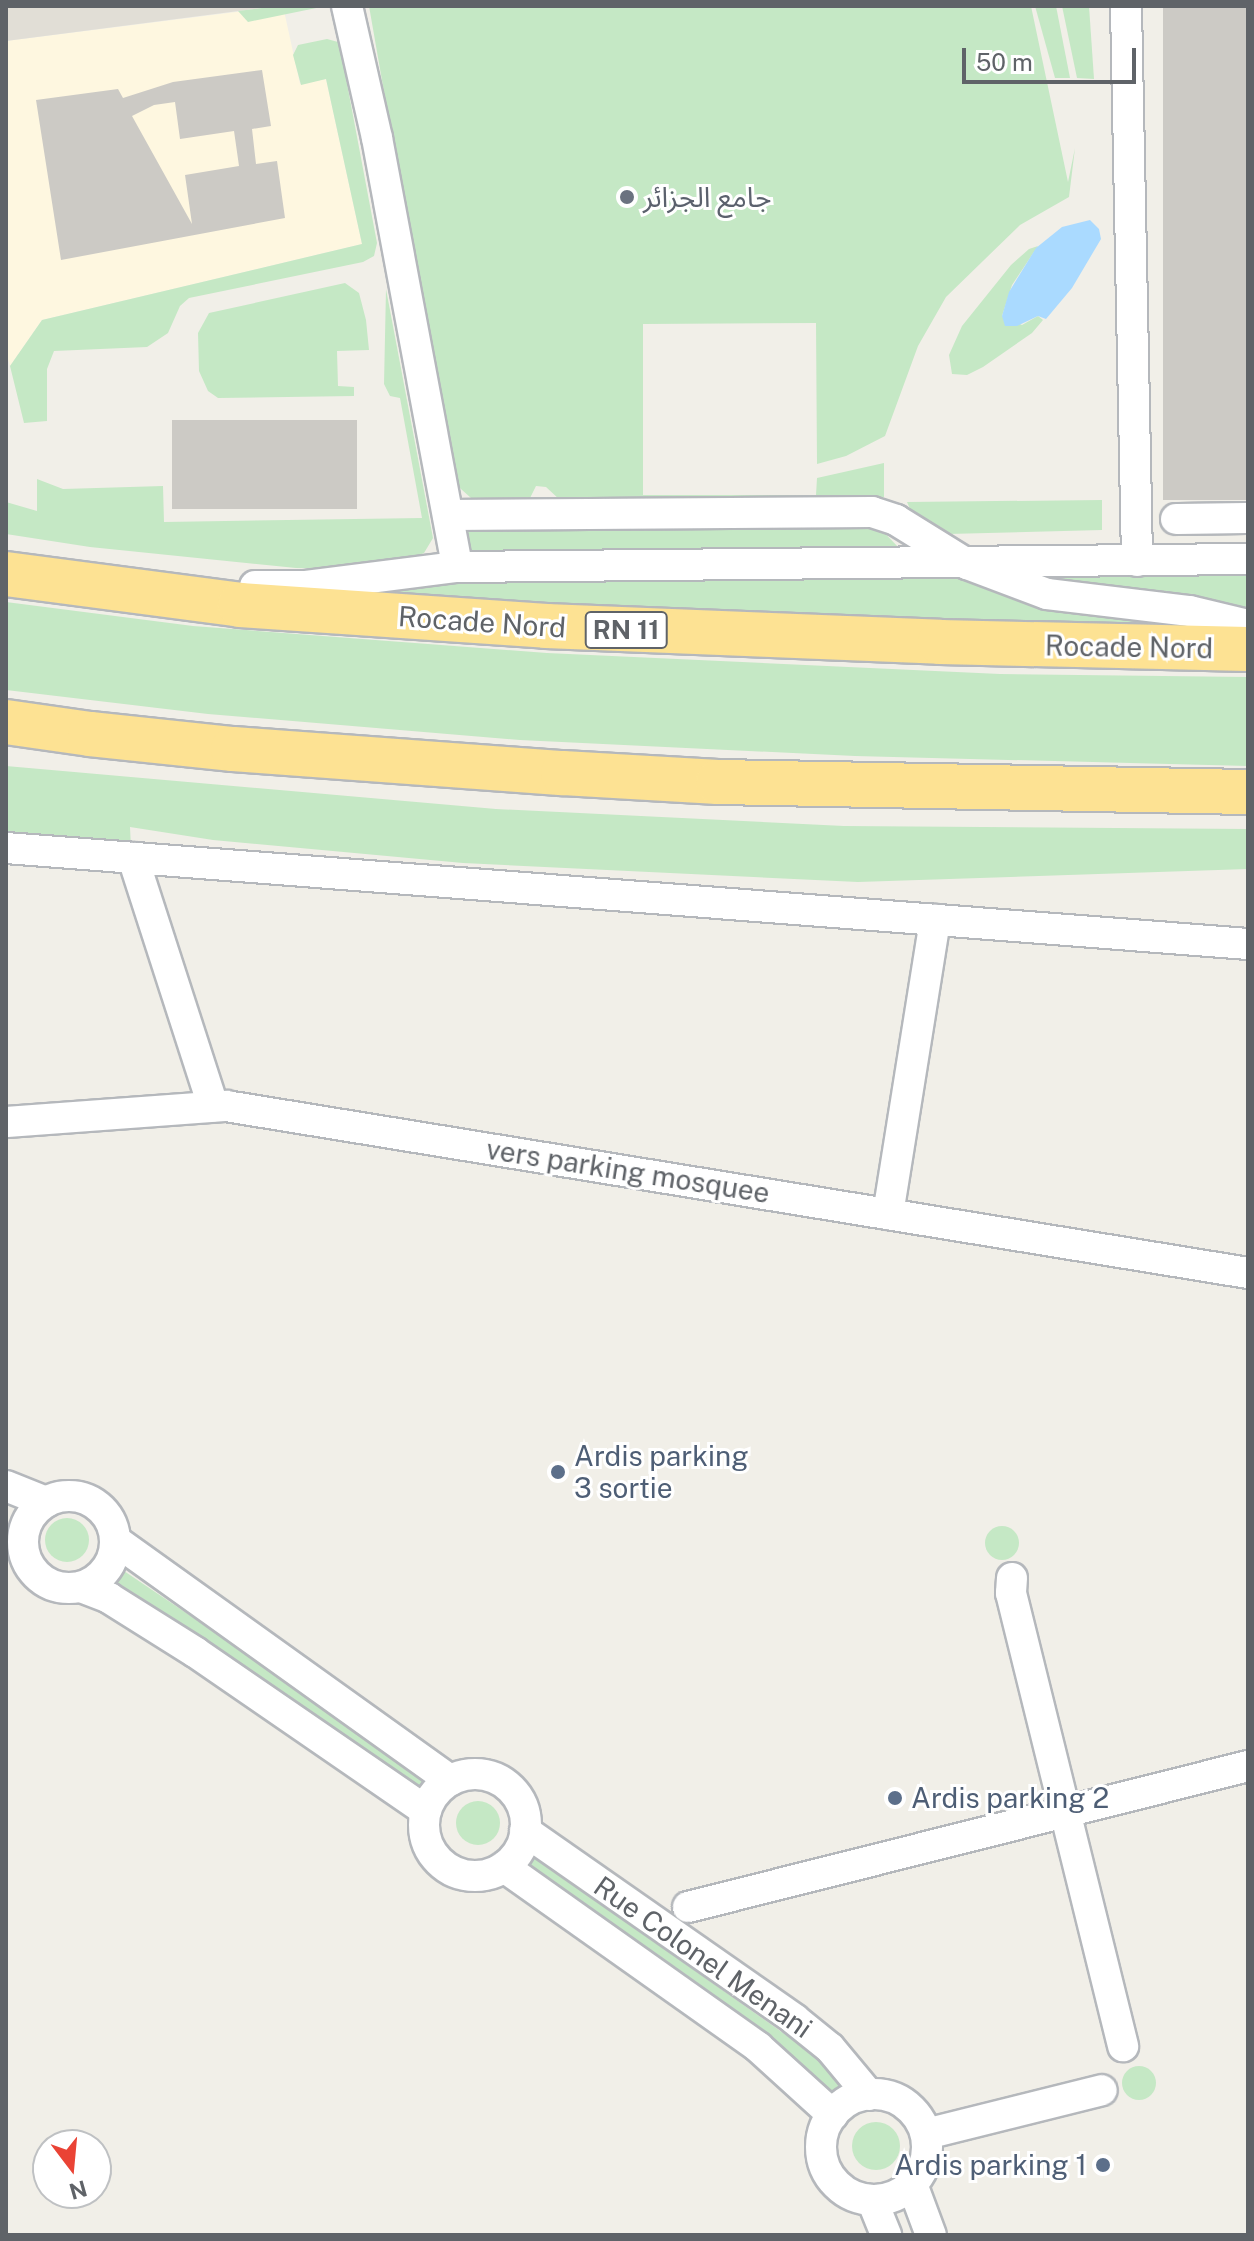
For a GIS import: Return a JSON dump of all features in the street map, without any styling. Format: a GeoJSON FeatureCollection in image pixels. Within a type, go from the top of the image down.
{"type":"FeatureCollection","features":[{"type":"Feature","properties":{"kind":"highway","name":"Rocade Nord"},"geometry":{"type":"LineString","coordinates":[[16,576],[254,606],[572,628],[956,643],[1248,649]]}},
{"type":"Feature","properties":{"kind":"highway"},"geometry":{"type":"LineString","coordinates":[[6,722],[233,749],[718,782],[1248,792]]}},
{"type":"Feature","properties":{"kind":"highway"},"geometry":{"type":"LineString","coordinates":[[6,745],[226,768],[550,788],[638,789],[718,782]]}},
{"type":"Feature","properties":{"kind":"street"},"geometry":{"type":"LineString","coordinates":[[347,6],[377,138],[457,567]]}},
{"type":"Feature","properties":{"kind":"street"},"geometry":{"type":"LineString","coordinates":[[1126,6],[1137,561]]}},
{"type":"Feature","properties":{"kind":"street"},"geometry":{"type":"LineString","coordinates":[[448,515],[872,512],[902,519],[967,564],[1062,597],[1190,611],[1248,625]]}},
{"type":"Feature","properties":{"kind":"street"},"geometry":{"type":"LineString","coordinates":[[1176,519],[1248,518]]}},
{"type":"Feature","properties":{"kind":"street"},"geometry":{"type":"LineString","coordinates":[[16,576],[76,570],[123,571],[282,587],[457,567],[1248,559]]}},
{"type":"Feature","properties":{"kind":"street"},"geometry":{"type":"LineString","coordinates":[[6,848],[1248,944]]}},
{"type":"Feature","properties":{"kind":"street"},"geometry":{"type":"LineString","coordinates":[[133,858],[213,1106]]}},
{"type":"Feature","properties":{"kind":"street"},"geometry":{"type":"LineString","coordinates":[[888,1214],[935,920]]}},
{"type":"Feature","properties":{"kind":"street","name":"vers parking mosquee"},"geometry":{"type":"LineString","coordinates":[[6,1122],[226,1106],[1248,1273]]}},
{"type":"Feature","properties":{"kind":"street"},"geometry":{"type":"LineString","coordinates":[[6,1486],[46,1502]]}},
{"type":"Feature","properties":{"kind":"street"},"geometry":{"type":"LineString","coordinates":[[81,1587],[105,1572],[114,1556],[116,1541],[113,1526],[96,1504],[79,1497],[61,1497],[46,1502],[15,1529],[29,1564],[40,1577],[65,1588],[81,1587],[109,1598],[195,1652],[426,1811]]}},
{"type":"Feature","properties":{"kind":"street"},"geometry":{"type":"LineString","coordinates":[[116,1541],[450,1780]]}},
{"type":"Feature","properties":{"kind":"street"},"geometry":{"type":"LineString","coordinates":[[1012,1578],[1011,1593],[1123,2046]]}},
{"type":"Feature","properties":{"kind":"street"},"geometry":{"type":"LineString","coordinates":[[688,1907],[1248,1766]]}},
{"type":"Feature","properties":{"kind":"street"},"geometry":{"type":"LineString","coordinates":[[469,1774],[490,1776],[505,1784],[520,1800],[525,1831],[522,1844],[504,1867],[487,1874],[467,1875],[449,1869],[429,1847],[424,1829],[426,1811],[436,1791],[450,1780],[469,1774]]}},
{"type":"Feature","properties":{"kind":"street","name":"Rue Colonel Menani"},"geometry":{"type":"LineString","coordinates":[[525,1831],[794,2019],[830,2048],[869,2095]]}},
{"type":"Feature","properties":{"kind":"street","name":"Rue Colonel Menani"},"geometry":{"type":"LineString","coordinates":[[504,1867],[758,2047],[833,2115]]}},
{"type":"Feature","properties":{"kind":"street"},"geometry":{"type":"LineString","coordinates":[[926,2134],[1102,2090]]}},
{"type":"Feature","properties":{"kind":"street"},"geometry":{"type":"LineString","coordinates":[[869,2095],[884,2095],[911,2108],[926,2134],[927,2152],[922,2170],[912,2184],[900,2193],[872,2200],[856,2197],[830,2177],[822,2145],[833,2115],[843,2105],[869,2095]]}},
{"type":"Feature","properties":{"kind":"street"},"geometry":{"type":"LineString","coordinates":[[912,2184],[931,2235]]}},
{"type":"Feature","properties":{"kind":"street"},"geometry":{"type":"LineString","coordinates":[[872,2200],[886,2235]]}},
{"type":"Feature","properties":{"kind":"shaded area"},"geometry":{"type":"Polygon","coordinates":[[[6,6],[277,6],[6,41],[6,6]]]}},
{"type":"Feature","properties":{"kind":"shaded area"},"geometry":{"type":"Polygon","coordinates":[[[283,6],[300,84],[326,79],[362,244],[42,320],[10,366],[6,352],[6,41],[283,6]]]}},
{"type":"Feature","properties":{"kind":"green space"},"geometry":{"type":"Polygon","coordinates":[[[277,6],[326,6],[248,22],[238,11],[277,6]]]}},
{"type":"Feature","properties":{"kind":"green space"},"geometry":{"type":"Polygon","coordinates":[[[369,6],[1031,6],[1068,182],[1075,148],[1069,197],[1020,225],[946,297],[918,346],[885,436],[846,456],[817,464],[816,323],[643,324],[643,495],[816,495],[817,478],[884,463],[884,497],[795,505],[560,500],[546,487],[536,486],[530,498],[523,501],[480,506],[452,481],[369,6]]]}},
{"type":"Feature","properties":{"kind":"green space"},"geometry":{"type":"Polygon","coordinates":[[[1035,6],[1056,6],[1070,78],[1055,78],[1035,6]]]}},
{"type":"Feature","properties":{"kind":"green space"},"geometry":{"type":"Polygon","coordinates":[[[1062,6],[1089,6],[1094,79],[1077,78],[1062,6]]]}},
{"type":"Feature","properties":{"kind":"green space"},"geometry":{"type":"Polygon","coordinates":[[[327,39],[338,42],[342,57],[377,243],[374,256],[363,262],[189,298],[180,306],[168,333],[147,347],[54,351],[47,369],[47,421],[24,423],[10,366],[42,320],[362,244],[326,79],[301,85],[293,55],[298,45],[327,39]]]}},
{"type":"Feature","properties":{"kind":"green space"},"geometry":{"type":"Polygon","coordinates":[[[1038,246],[1012,285],[1002,316],[1022,325],[1038,316],[1043,320],[1032,333],[983,367],[967,375],[952,374],[949,355],[962,326],[1011,265],[1029,249],[1038,246]]]}},
{"type":"Feature","properties":{"kind":"green space"},"geometry":{"type":"Polygon","coordinates":[[[345,283],[359,293],[369,350],[337,351],[338,386],[354,387],[354,396],[218,398],[208,391],[199,371],[198,333],[209,313],[345,283]]]}},
{"type":"Feature","properties":{"kind":"green space"},"geometry":{"type":"Polygon","coordinates":[[[386,289],[433,538],[424,553],[403,562],[334,569],[296,568],[90,547],[6,534],[6,502],[37,511],[37,479],[63,489],[163,486],[164,522],[422,518],[400,398],[390,396],[384,384],[386,289]]]}},
{"type":"Feature","properties":{"kind":"green space"},"geometry":{"type":"Polygon","coordinates":[[[1102,500],[1102,530],[948,534],[932,532],[914,518],[907,502],[1102,500]]]}},
{"type":"Feature","properties":{"kind":"green space"},"geometry":{"type":"Polygon","coordinates":[[[873,521],[901,550],[475,555],[466,552],[463,530],[471,525],[873,521]]]}},
{"type":"Feature","properties":{"kind":"green space"},"geometry":{"type":"Polygon","coordinates":[[[1248,559],[1248,626],[968,622],[685,611],[428,598],[386,590],[390,583],[967,564],[1248,559]]]}},
{"type":"Feature","properties":{"kind":"green space"},"geometry":{"type":"Polygon","coordinates":[[[6,602],[193,626],[547,653],[1000,674],[1248,677],[1248,766],[855,756],[520,740],[208,714],[6,690],[6,602]]]}},
{"type":"Feature","properties":{"kind":"green space"},"geometry":{"type":"Polygon","coordinates":[[[6,766],[496,809],[844,826],[1248,829],[1248,869],[858,882],[463,863],[213,840],[130,827],[131,848],[6,838],[6,766]]]}},
{"type":"Feature","properties":{"kind":"green space"},"geometry":{"type":"Polygon","coordinates":[[[67,1518],[82,1525],[89,1540],[82,1555],[67,1562],[52,1555],[45,1540],[52,1525],[67,1518]]]}},
{"type":"Feature","properties":{"kind":"green space"},"geometry":{"type":"Polygon","coordinates":[[[1002,1526],[1014,1531],[1019,1543],[1014,1555],[1002,1560],[990,1555],[985,1543],[990,1531],[1002,1526]]]}},
{"type":"Feature","properties":{"kind":"green space"},"geometry":{"type":"Polygon","coordinates":[[[124,1571],[434,1780],[425,1793],[115,1584],[124,1571]]]}},
{"type":"Feature","properties":{"kind":"green space"},"geometry":{"type":"Polygon","coordinates":[[[478,1801],[494,1807],[500,1823],[494,1839],[478,1845],[462,1839],[456,1823],[462,1807],[478,1801]]]}},
{"type":"Feature","properties":{"kind":"green space"},"geometry":{"type":"Polygon","coordinates":[[[530,1854],[810,2052],[848,2090],[838,2099],[802,2064],[522,1866],[530,1854]]]}},
{"type":"Feature","properties":{"kind":"green space"},"geometry":{"type":"Polygon","coordinates":[[[1139,2066],[1151,2071],[1156,2083],[1151,2095],[1139,2100],[1127,2095],[1122,2083],[1127,2071],[1139,2066]]]}},
{"type":"Feature","properties":{"kind":"green space"},"geometry":{"type":"Polygon","coordinates":[[[876,2122],[893,2129],[900,2146],[893,2163],[876,2170],[859,2163],[852,2146],[859,2129],[876,2122]]]}},
{"type":"Feature","properties":{"kind":"water"},"geometry":{"type":"Polygon","coordinates":[[[1090,220],[1099,229],[1101,239],[1072,288],[1046,319],[1038,316],[1017,326],[1005,326],[1002,316],[1009,292],[1036,248],[1062,227],[1090,220]]]}},
{"type":"Feature","properties":{"kind":"building"},"geometry":{"type":"Polygon","coordinates":[[[1163,6],[1248,6],[1248,500],[1163,500],[1163,6]]]}},
{"type":"Feature","properties":{"kind":"building"},"geometry":{"type":"Polygon","coordinates":[[[262,70],[271,126],[252,129],[256,164],[277,161],[285,218],[61,260],[36,100],[118,89],[123,98],[173,82],[262,70]],[[175,102],[154,105],[132,116],[192,224],[185,175],[239,166],[234,131],[180,139],[175,102]]]}},
{"type":"Feature","properties":{"kind":"building"},"geometry":{"type":"Polygon","coordinates":[[[172,420],[357,420],[357,509],[172,509],[172,420]]]}},
{"type":"Feature","properties":{"kind":"place","name":"جامع الجزائر"},"geometry":{"type":"Point","coordinates":[627,197]}},
{"type":"Feature","properties":{"kind":"place","name":"Ardis parking 3 sortie"},"geometry":{"type":"Point","coordinates":[558,1472]}},
{"type":"Feature","properties":{"kind":"place","name":"Ardis parking 2"},"geometry":{"type":"Point","coordinates":[895,1798]}},
{"type":"Feature","properties":{"kind":"place","name":"Ardis parking 1"},"geometry":{"type":"Point","coordinates":[1103,2165]}}]}
